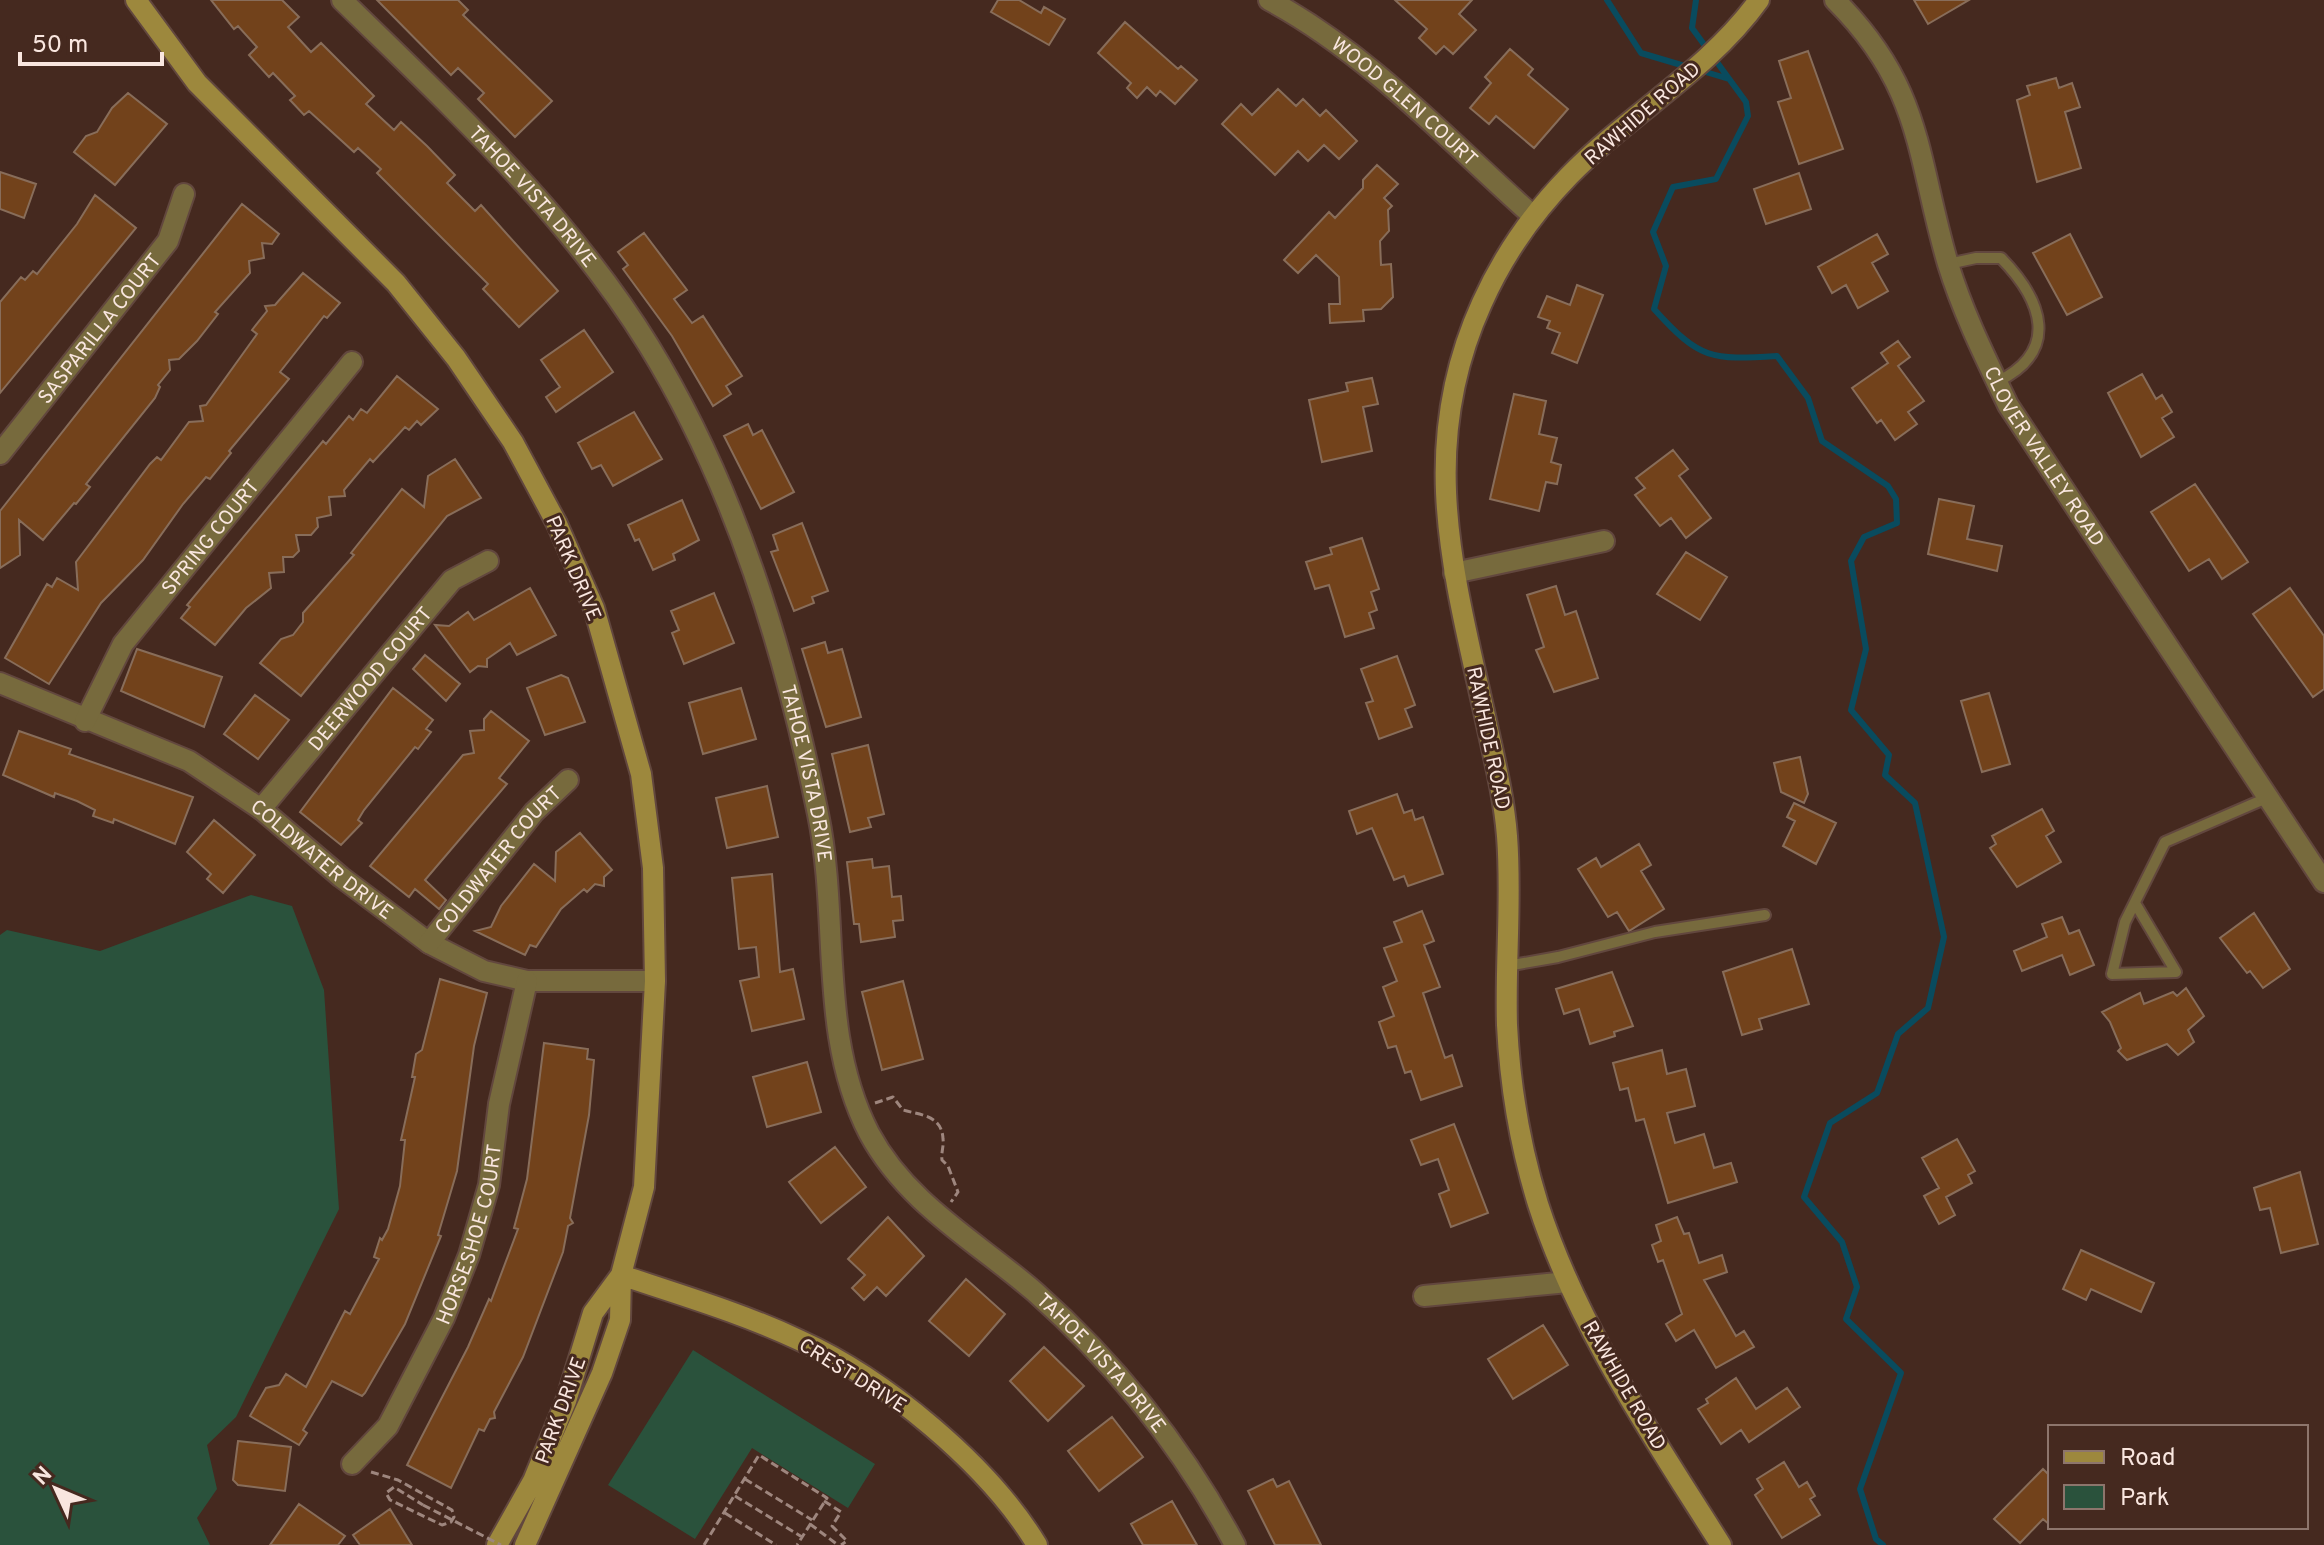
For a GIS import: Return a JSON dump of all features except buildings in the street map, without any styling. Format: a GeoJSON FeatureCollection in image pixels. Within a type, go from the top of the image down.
{"type":"FeatureCollection","features":[{"type":"Feature","properties":{"kind":"street","name":"PARK DRIVE"},"geometry":{"type":"LineString","coordinates":[[136,0],[197,83],[396,283],[456,358],[513,442],[557,524],[594,608],[641,774],[653,868],[655,981],[644,1187],[621,1275],[620,1320],[602,1373],[525,1545]]}},
{"type":"Feature","properties":{"kind":"street","name":"TAHOE VISTA DRIVE"},"geometry":{"type":"LineString","coordinates":[[342,0],[524,183],[588,260],[648,345],[701,443],[748,554],[768,616],[819,819],[837,1023],[849,1083],[860,1111],[897,1176],[936,1215],[1031,1289],[1119,1377],[1165,1432],[1211,1500],[1235,1545]]}},
{"type":"Feature","properties":{"kind":"street","name":"WOOD GLEN COURT"},"geometry":{"type":"LineString","coordinates":[[1269,0],[1304,19],[1355,57],[1533,216]]}},
{"type":"Feature","properties":{"kind":"street","name":"RAWHIDE ROAD"},"geometry":{"type":"LineString","coordinates":[[1721,1545],[1598,1341],[1568,1282],[1536,1198],[1516,1111],[1507,1025],[1509,868],[1502,796],[1454,573],[1445,521],[1444,468],[1457,373],[1483,300],[1533,216],[1572,173],[1724,41],[1759,0]]}},
{"type":"Feature","properties":{"kind":"street","name":"CLOVER VALLEY ROAD"},"geometry":{"type":"LineString","coordinates":[[1835,0],[1884,59],[1907,100],[1923,151],[1948,264],[1974,337],[2008,405],[2324,882]]}},
{"type":"Feature","properties":{"kind":"street","name":"SASPARILLA COURT"},"geometry":{"type":"LineString","coordinates":[[0,454],[168,241],[184,194]]}},
{"type":"Feature","properties":{"kind":"street","name":"SPRING COURT"},"geometry":{"type":"LineString","coordinates":[[85,721],[123,644],[352,362]]}},
{"type":"Feature","properties":{"kind":"street"},"geometry":{"type":"LineString","coordinates":[[1454,573],[1604,541]]}},
{"type":"Feature","properties":{"kind":"street","name":"DEERWOOD COURT"},"geometry":{"type":"LineString","coordinates":[[261,809],[452,580],[488,561]]}},
{"type":"Feature","properties":{"kind":"street","name":"COLDWATER DRIVE"},"geometry":{"type":"LineString","coordinates":[[0,683],[85,721],[189,761],[261,809],[341,877],[429,943],[484,971],[527,981],[655,981]]}},
{"type":"Feature","properties":{"kind":"street","name":"COLDWATER COURT"},"geometry":{"type":"LineString","coordinates":[[429,943],[534,812],[568,780]]}},
{"type":"Feature","properties":{"kind":"street","name":"HORSESHOE COURT"},"geometry":{"type":"LineString","coordinates":[[352,1464],[388,1426],[444,1318],[469,1255],[489,1185],[499,1104],[527,981]]}},
{"type":"Feature","properties":{"kind":"street","name":"PARK DRIVE"},"geometry":{"type":"LineString","coordinates":[[499,1545],[544,1455],[566,1401],[593,1313],[621,1275]]}},
{"type":"Feature","properties":{"kind":"street","name":"CREST DRIVE"},"geometry":{"type":"LineString","coordinates":[[621,1275],[801,1340],[872,1384],[927,1423],[983,1476],[1037,1545]]}},
{"type":"Feature","properties":{"kind":"street"},"geometry":{"type":"LineString","coordinates":[[1424,1296],[1568,1282]]}},
{"type":"Feature","properties":{"kind":"lane"},"geometry":{"type":"LineString","coordinates":[[1948,264],[1976,258],[2001,258],[2018,276],[2033,302],[2040,332],[2037,347],[2019,371],[1997,382]]}},
{"type":"Feature","properties":{"kind":"lane"},"geometry":{"type":"LineString","coordinates":[[2135,903],[2176,972],[2112,974],[2125,922],[2165,842],[2269,797]]}},
{"type":"Feature","properties":{"kind":"lane"},"geometry":{"type":"LineString","coordinates":[[1507,966],[1558,957],[1655,932],[1765,915]]}},
{"type":"Feature","properties":{"kind":"path"},"geometry":{"type":"LineString","coordinates":[[860,1111],[893,1097],[903,1110],[921,1112],[933,1119],[944,1136],[942,1160],[948,1166],[958,1192],[956,1198],[936,1215]]}},
{"type":"Feature","properties":{"kind":"path"},"geometry":{"type":"LineString","coordinates":[[704,1545],[759,1455],[827,1498],[797,1545]]}},
{"type":"Feature","properties":{"kind":"path"},"geometry":{"type":"LineString","coordinates":[[352,1464],[398,1480],[452,1510],[454,1517],[451,1522],[442,1525],[390,1500],[386,1493],[394,1487],[423,1505],[499,1545]]}},
{"type":"Feature","properties":{"kind":"path"},"geometry":{"type":"LineString","coordinates":[[745,1479],[840,1545],[847,1541],[832,1526],[841,1512],[824,1501]]}},
{"type":"Feature","properties":{"kind":"path"},"geometry":{"type":"LineString","coordinates":[[735,1496],[802,1537]]}},
{"type":"Feature","properties":{"kind":"path"},"geometry":{"type":"LineString","coordinates":[[725,1513],[776,1545]]}},
{"type":"Feature","properties":{"kind":"green space"},"geometry":{"type":"Polygon","coordinates":[[[251,895],[292,906],[324,990],[339,1209],[236,1417],[207,1445],[217,1489],[197,1518],[210,1545],[0,1545],[0,935],[7,930],[100,951],[251,895]]]}},
{"type":"Feature","properties":{"kind":"green space"},"geometry":{"type":"Polygon","coordinates":[[[693,1350],[875,1464],[848,1508],[752,1448],[695,1539],[608,1485],[693,1350]]]}},
{"type":"Feature","properties":{"kind":"waterway"},"geometry":{"type":"LineString","coordinates":[[1607,0],[1641,53],[1688,67]]}},
{"type":"Feature","properties":{"kind":"waterway"},"geometry":{"type":"LineString","coordinates":[[1696,0],[1692,28],[1746,102],[1748,116],[1716,179],[1673,187],[1653,232],[1666,266],[1654,309],[1683,338],[1708,353],[1736,358],[1777,356],[1808,398],[1822,441],[1888,486],[1896,499],[1897,523],[1864,537],[1851,561],[1866,649],[1851,710],[1889,755],[1885,775],[1915,803],[1944,937],[1928,1008],[1898,1034],[1877,1093],[1830,1123],[1804,1197],[1842,1242],[1857,1287],[1846,1319],[1901,1373],[1860,1489],[1876,1539],[1883,1545]]}},
{"type":"Feature","properties":{"kind":"waterway"},"geometry":{"type":"LineString","coordinates":[[1699,70],[1729,79]]}}]}
